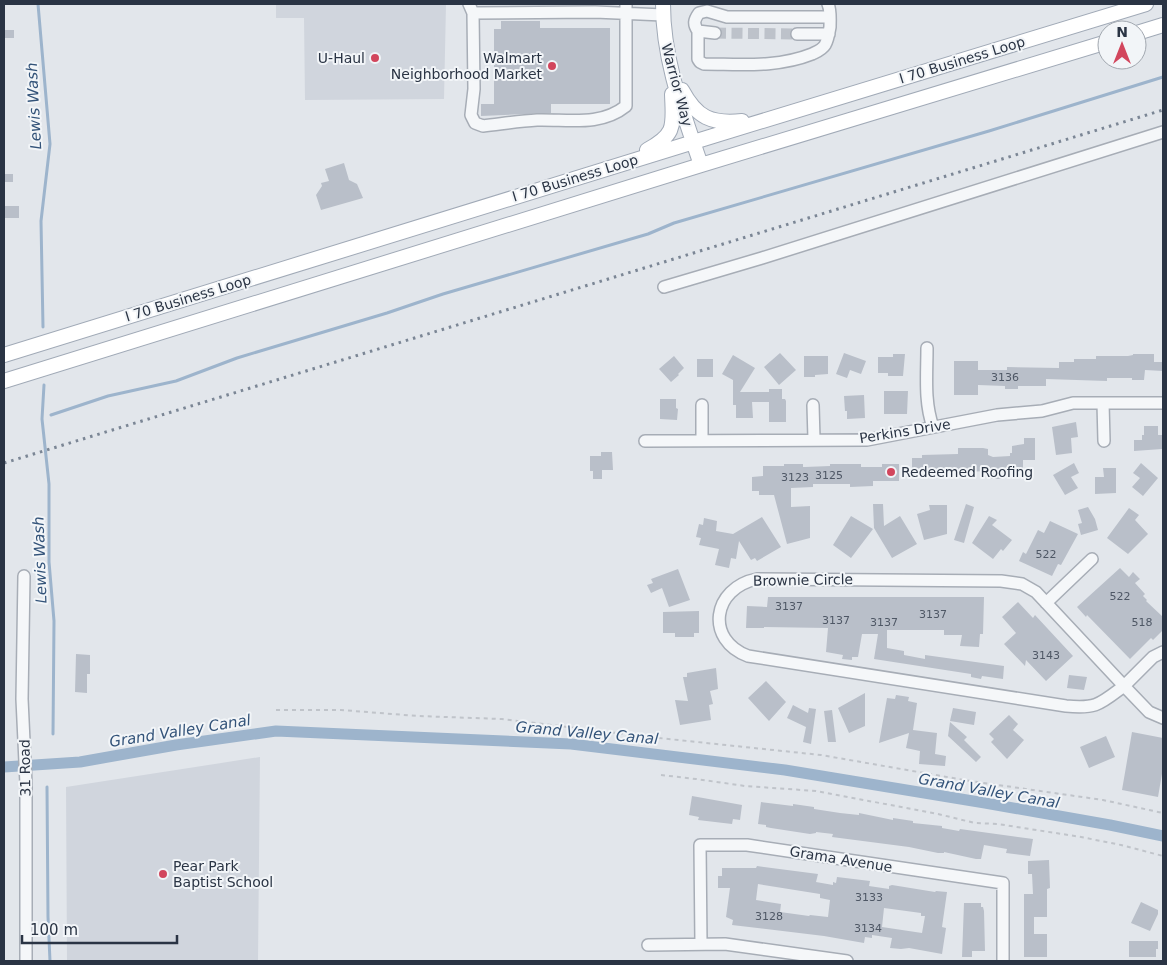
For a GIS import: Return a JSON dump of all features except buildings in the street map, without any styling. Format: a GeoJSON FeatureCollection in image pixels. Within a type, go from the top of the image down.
{"type":"FeatureCollection","features":[{"type":"Feature","properties":{"kind":"main road","name":"I 70 Business Loop"},"geometry":{"type":"LineString","coordinates":[[4,355],[802,108],[1146,4]]}},
{"type":"Feature","properties":{"kind":"main road","name":"Warrior Way"},"geometry":{"type":"LineString","coordinates":[[663,9],[665,41],[670,68],[701,165]]}},
{"type":"Feature","properties":{"kind":"main road"},"geometry":{"type":"LineString","coordinates":[[1147,30],[1163,25]]}},
{"type":"Feature","properties":{"kind":"main road","name":"I 70 Business Loop"},"geometry":{"type":"LineString","coordinates":[[4,381],[701,165],[1097,45]]}},
{"type":"Feature","properties":{"kind":"main road"},"geometry":{"type":"LineString","coordinates":[[670,68],[689,102],[696,111],[709,119],[726,123],[744,121],[802,108]]}},
{"type":"Feature","properties":{"kind":"main road"},"geometry":{"type":"LineString","coordinates":[[589,174],[645,152],[666,138],[673,121],[670,68]]}},
{"type":"Feature","properties":{"kind":"street"},"geometry":{"type":"LineString","coordinates":[[828,4],[830,17],[829,34],[824,46],[811,54],[783,63],[766,64],[704,64],[698,59],[698,32],[694,26],[695,19],[700,13],[707,11],[727,16],[830,17]]}},
{"type":"Feature","properties":{"kind":"street"},"geometry":{"type":"LineString","coordinates":[[626,8],[626,106],[616,113],[596,120],[536,120],[483,126],[475,123],[472,115],[474,89],[471,8],[626,8],[663,9]]}},
{"type":"Feature","properties":{"kind":"street"},"geometry":{"type":"LineString","coordinates":[[698,32],[715,33]]}},
{"type":"Feature","properties":{"kind":"street"},"geometry":{"type":"LineString","coordinates":[[811,54],[807,36],[797,34],[829,34]]}},
{"type":"Feature","properties":{"kind":"street"},"geometry":{"type":"LineString","coordinates":[[664,286],[762,258],[1163,132]]}},
{"type":"Feature","properties":{"kind":"street"},"geometry":{"type":"LineString","coordinates":[[927,348],[927,402],[933,427]]}},
{"type":"Feature","properties":{"kind":"street","name":"Perkins Drive"},"geometry":{"type":"LineString","coordinates":[[645,441],[867,440],[996,415],[1042,411],[1073,403],[1163,403]]}},
{"type":"Feature","properties":{"kind":"street"},"geometry":{"type":"LineString","coordinates":[[1104,403],[1104,441]]}},
{"type":"Feature","properties":{"kind":"street"},"geometry":{"type":"LineString","coordinates":[[702,405],[702,442]]}},
{"type":"Feature","properties":{"kind":"street"},"geometry":{"type":"LineString","coordinates":[[814,405],[814,439]]}},
{"type":"Feature","properties":{"kind":"street"},"geometry":{"type":"LineString","coordinates":[[1046,602],[1092,559]]}},
{"type":"Feature","properties":{"kind":"street","name":"31 Road"},"geometry":{"type":"LineString","coordinates":[[24,576],[22,699],[26,784],[26,961]]}},
{"type":"Feature","properties":{"kind":"street","name":"Brownie Circle"},"geometry":{"type":"LineString","coordinates":[[1124,686],[1102,702],[1086,708],[748,656],[736,651],[724,637],[719,619],[720,610],[729,593],[741,584],[756,579],[1006,581],[1022,584],[1032,589],[1046,602],[1149,712],[1163,718]]}},
{"type":"Feature","properties":{"kind":"street"},"geometry":{"type":"LineString","coordinates":[[1124,686],[1153,657],[1163,652]]}},
{"type":"Feature","properties":{"kind":"street","name":"Grama Avenue"},"geometry":{"type":"LineString","coordinates":[[701,944],[700,845],[747,845],[1003,883],[1003,961]]}},
{"type":"Feature","properties":{"kind":"street"},"geometry":{"type":"LineString","coordinates":[[648,945],[725,944],[803,958],[847,961]]}},
{"type":"Feature","properties":{"kind":"path"},"geometry":{"type":"LineString","coordinates":[[276,710],[341,710],[418,716],[502,719],[643,736],[821,754],[970,781],[1103,800],[1163,813]]}},
{"type":"Feature","properties":{"kind":"path"},"geometry":{"type":"LineString","coordinates":[[661,776],[696,778],[745,786],[816,791],[938,814],[975,823],[998,824],[1081,836],[1163,856]]}},
{"type":"Feature","properties":{"kind":"shaded area","name":"U-Haul"},"geometry":{"type":"Polygon","coordinates":[[[276,4],[446,4],[444,99],[305,100],[304,18],[276,18],[276,4]]]}},
{"type":"Feature","properties":{"kind":"shaded area","name":"Pear Park Baptist School"},"geometry":{"type":"Polygon","coordinates":[[[260,757],[258,961],[67,961],[66,787],[260,757]]]}},
{"type":"Feature","properties":{"kind":"waterway","name":"Lewis Wash"},"geometry":{"type":"LineString","coordinates":[[38,4],[50,144],[41,221],[43,327]]}},
{"type":"Feature","properties":{"kind":"waterway"},"geometry":{"type":"LineString","coordinates":[[51,415],[108,396],[176,381],[237,358],[387,313],[443,294],[648,234],[674,223],[989,131],[1163,77]]}},
{"type":"Feature","properties":{"kind":"waterway","name":"Lewis Wash"},"geometry":{"type":"LineString","coordinates":[[44,385],[42,419],[49,484],[49,562],[54,621],[53,734]]}},
{"type":"Feature","properties":{"kind":"waterway","name":"Grand Valley Canal"},"geometry":{"type":"LineString","coordinates":[[4,767],[80,762],[176,745],[276,731],[571,744],[785,770],[985,803],[1163,836]]}},
{"type":"Feature","properties":{"kind":"waterway","name":"Lewis Wash"},"geometry":{"type":"LineString","coordinates":[[47,787],[50,961]]}},
{"type":"Feature","properties":{"kind":"tunnel"},"geometry":{"type":"LineString","coordinates":[[715,33],[797,34]]}},
{"type":"Feature","properties":{"kind":"railway"},"geometry":{"type":"LineString","coordinates":[[4,463],[1163,110]]}},
{"type":"Feature","properties":{"kind":"place","name":"U-Haul"},"geometry":{"type":"Point","coordinates":[375,58]}},
{"type":"Feature","properties":{"kind":"place","name":"Walmart Neighborhood Market"},"geometry":{"type":"Point","coordinates":[552,66]}},
{"type":"Feature","properties":{"kind":"place","name":"Redeemed Roofing"},"geometry":{"type":"Point","coordinates":[891,472]}},
{"type":"Feature","properties":{"kind":"place","name":"Pear Park Baptist School"},"geometry":{"type":"Point","coordinates":[163,874]}}]}
